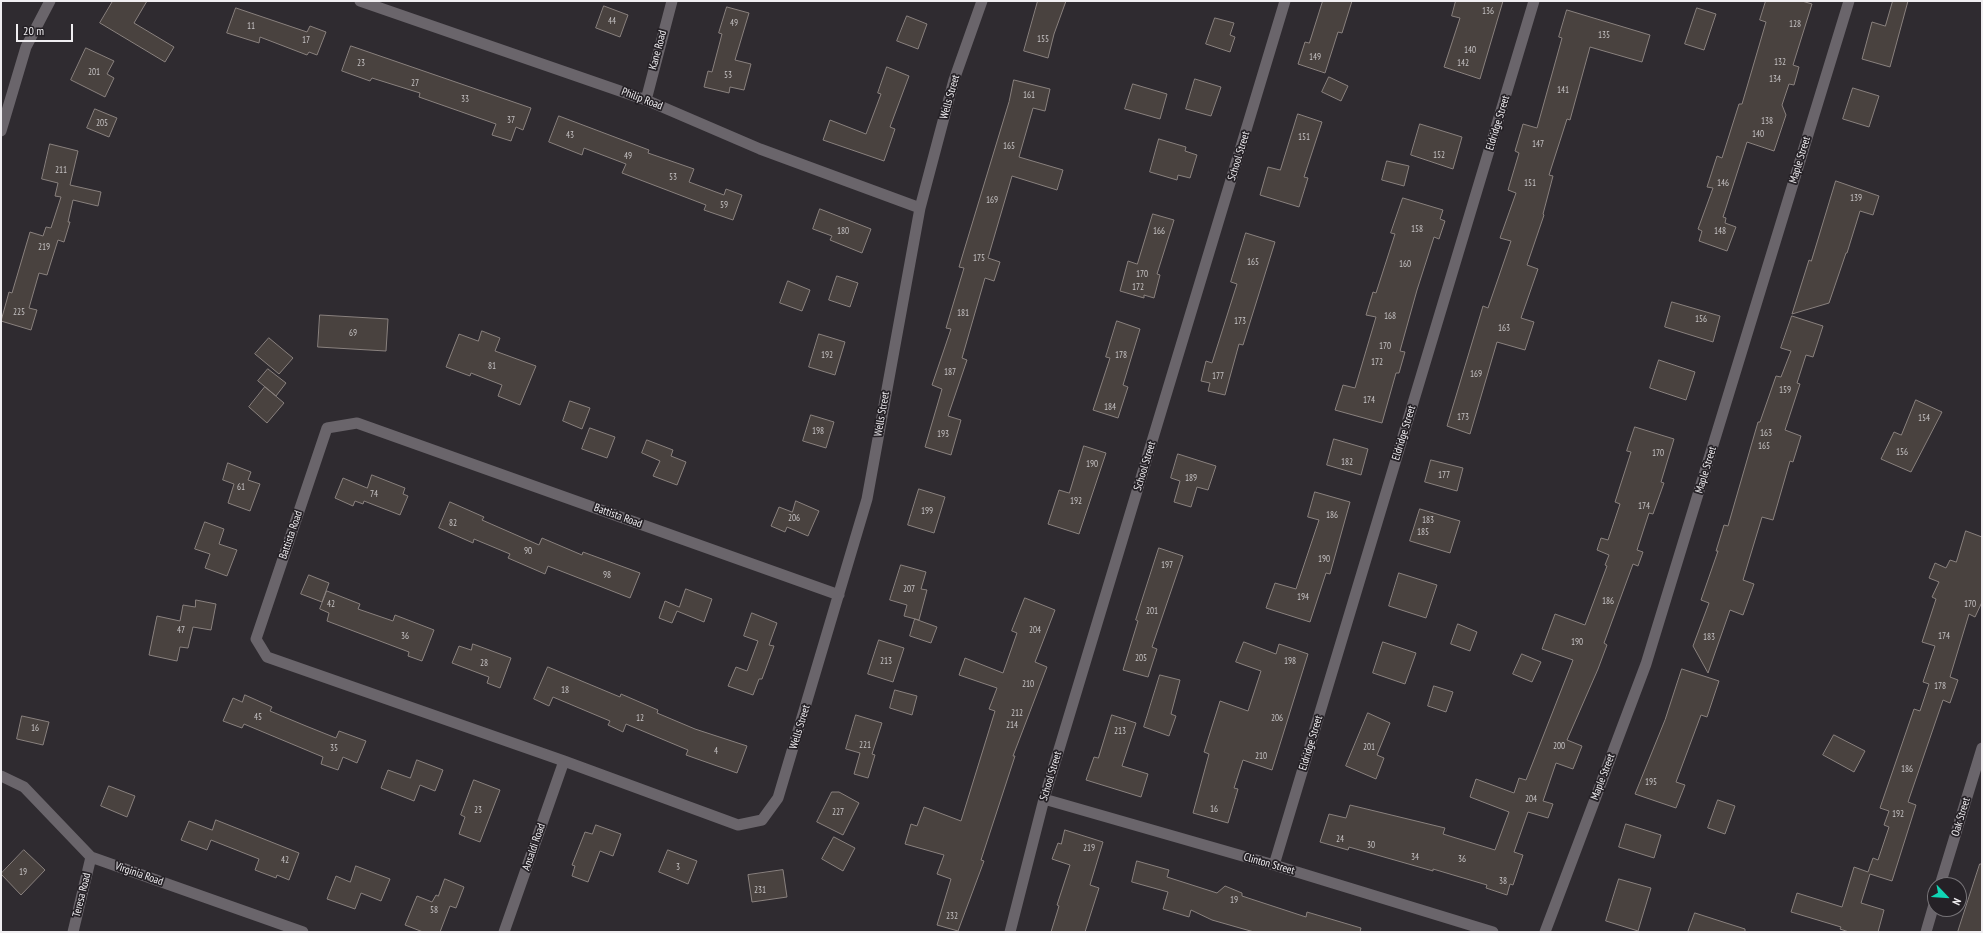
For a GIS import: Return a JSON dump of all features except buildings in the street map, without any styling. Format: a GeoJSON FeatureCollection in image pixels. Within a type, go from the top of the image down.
{"type":"FeatureCollection","features":[{"type":"Feature","properties":{"kind":"street"},"geometry":{"type":"LineString","coordinates":[[1,131],[26,47],[50,1]]}},
{"type":"Feature","properties":{"kind":"street","name":"Philip Road"},"geometry":{"type":"LineString","coordinates":[[360,1],[646,100],[760,149],[920,208]]}},
{"type":"Feature","properties":{"kind":"street","name":"Kane Road"},"geometry":{"type":"LineString","coordinates":[[646,100],[672,1]]}},
{"type":"Feature","properties":{"kind":"street","name":"Wells Street"},"geometry":{"type":"LineString","coordinates":[[762,820],[778,798],[867,499],[920,208],[954,80],[982,1]]}},
{"type":"Feature","properties":{"kind":"street","name":"School Street"},"geometry":{"type":"LineString","coordinates":[[1010,932],[1044,799],[1285,1]]}},
{"type":"Feature","properties":{"kind":"street","name":"Eldridge Street"},"geometry":{"type":"LineString","coordinates":[[1274,865],[1534,1]]}},
{"type":"Feature","properties":{"kind":"street","name":"Maple Street"},"geometry":{"type":"LineString","coordinates":[[1545,932],[1646,664],[1849,1]]}},
{"type":"Feature","properties":{"kind":"street","name":"Battista Road"},"geometry":{"type":"LineString","coordinates":[[762,820],[738,825],[564,761],[267,657],[256,639],[327,428],[357,423],[839,595]]}},
{"type":"Feature","properties":{"kind":"street","name":"Oak Street"},"geometry":{"type":"LineString","coordinates":[[1942,877],[1982,748]]}},
{"type":"Feature","properties":{"kind":"street","name":"Ansaldi Road"},"geometry":{"type":"LineString","coordinates":[[504,932],[564,761]]}},
{"type":"Feature","properties":{"kind":"street","name":"Virginia Road"},"geometry":{"type":"LineString","coordinates":[[1,776],[24,787],[91,857],[303,932]]}},
{"type":"Feature","properties":{"kind":"street","name":"Clinton Street"},"geometry":{"type":"LineString","coordinates":[[1044,799],[1274,865],[1493,932]]}},
{"type":"Feature","properties":{"kind":"street","name":"Teresa Road"},"geometry":{"type":"LineString","coordinates":[[73,932],[91,857]]}},
{"type":"Feature","properties":{"kind":"street"},"geometry":{"type":"LineString","coordinates":[[1926,932],[1930,917]]}}]}
